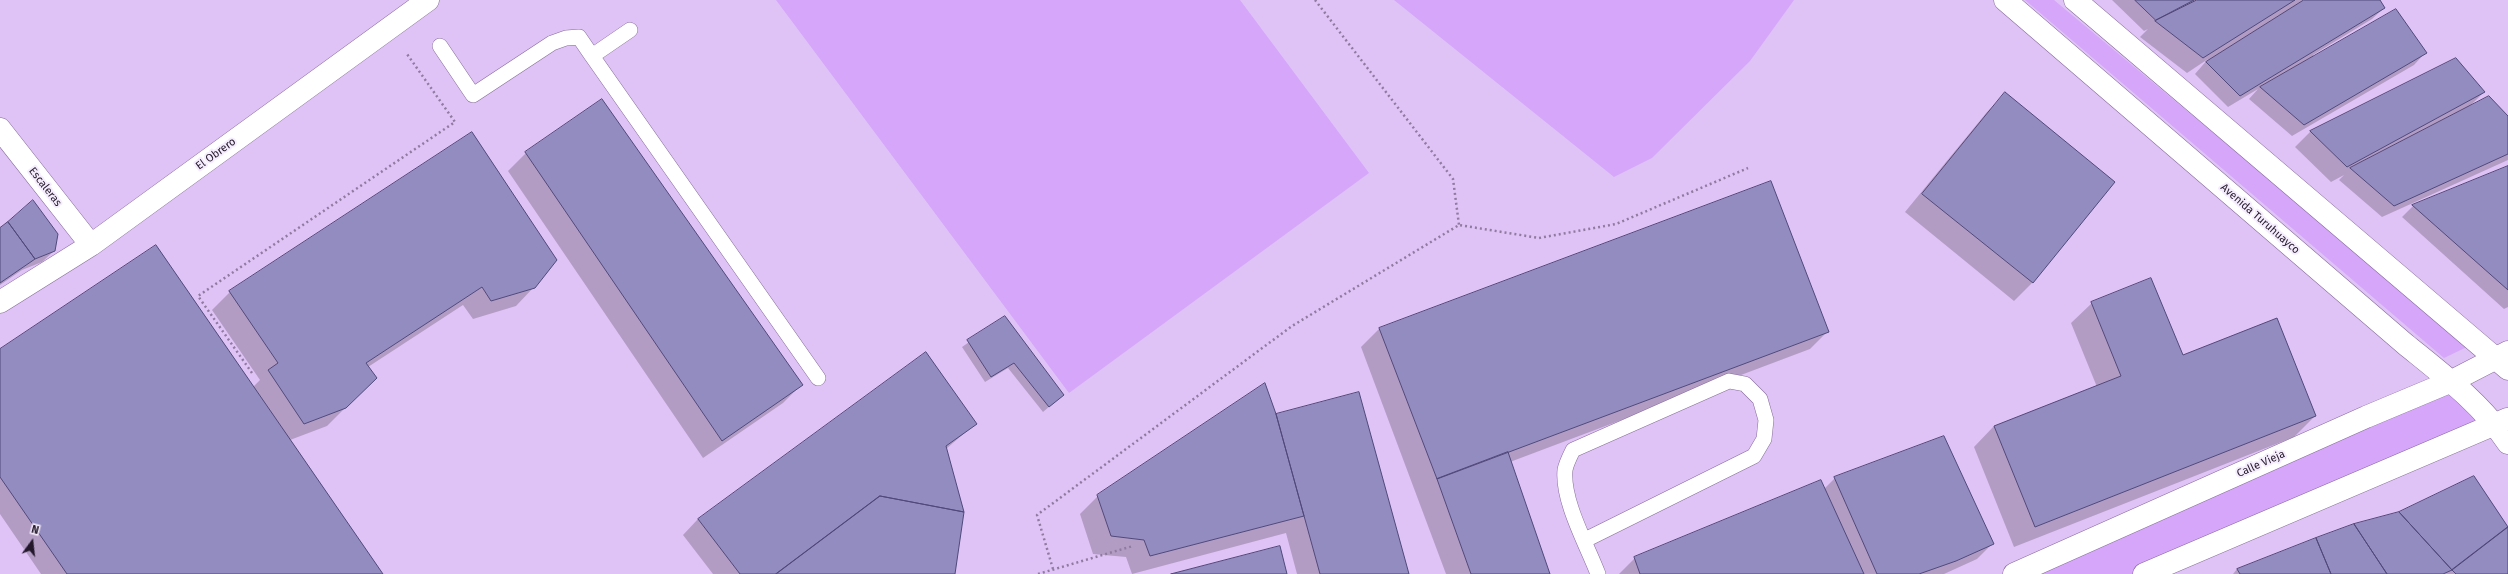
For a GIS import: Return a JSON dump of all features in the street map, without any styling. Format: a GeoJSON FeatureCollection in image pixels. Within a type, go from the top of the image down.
{"type":"FeatureCollection","features":[{"type":"Feature","properties":{"kind":"main road","name":"El Obrero"},"geometry":{"type":"LineString","coordinates":[[0,302],[91,245],[428,0]]}},
{"type":"Feature","properties":{"kind":"main road","name":"Avenida Turuhuayco"},"geometry":{"type":"LineString","coordinates":[[2005,0],[2405,344],[2502,422],[2508,443]]}},
{"type":"Feature","properties":{"kind":"main road"},"geometry":{"type":"LineString","coordinates":[[2075,0],[2504,360]]}},
{"type":"Feature","properties":{"kind":"main road","name":"Escaleras"},"geometry":{"type":"LineString","coordinates":[[0,129],[91,245]]}},
{"type":"Feature","properties":{"kind":"main road","name":"Calle Vieja"},"geometry":{"type":"LineString","coordinates":[[2014,574],[2366,417],[2504,360]]}},
{"type":"Feature","properties":{"kind":"main road"},"geometry":{"type":"LineString","coordinates":[[2144,574],[2502,422]]}},
{"type":"Feature","properties":{"kind":"lane"},"geometry":{"type":"LineString","coordinates":[[592,56],[630,30]]}},
{"type":"Feature","properties":{"kind":"lane"},"geometry":{"type":"LineString","coordinates":[[440,46],[473,95],[552,43],[566,38],[579,37],[818,378]]}},
{"type":"Feature","properties":{"kind":"lane"},"geometry":{"type":"LineString","coordinates":[[1585,540],[1754,456],[1764,439],[1766,420],[1760,399],[1745,384],[1729,381],[1573,450],[1565,469],[1566,491],[1598,574]]}},
{"type":"Feature","properties":{"kind":"path"},"geometry":{"type":"LineString","coordinates":[[1315,0],[1453,179],[1459,225]]}},
{"type":"Feature","properties":{"kind":"path"},"geometry":{"type":"LineString","coordinates":[[252,373],[198,296],[455,122],[406,53]]}},
{"type":"Feature","properties":{"kind":"path"},"geometry":{"type":"LineString","coordinates":[[1053,569],[1037,515],[1292,326],[1459,225],[1539,238],[1616,224],[1748,168]]}},
{"type":"Feature","properties":{"kind":"path"},"geometry":{"type":"LineString","coordinates":[[1038,574],[1133,546]]}},
{"type":"Feature","properties":{"kind":"shaded area"},"geometry":{"type":"Polygon","coordinates":[[[776,0],[1240,0],[1369,173],[1069,393],[776,0]]]}},
{"type":"Feature","properties":{"kind":"shaded area"},"geometry":{"type":"Polygon","coordinates":[[[1394,0],[1794,0],[1750,61],[1652,158],[1614,177],[1394,0]]]}},
{"type":"Feature","properties":{"kind":"shaded area"},"geometry":{"type":"Polygon","coordinates":[[[2025,0],[2054,0],[2469,346],[2444,358],[2025,0]]]}},
{"type":"Feature","properties":{"kind":"shaded area"},"geometry":{"type":"Polygon","coordinates":[[[2452,381],[2496,425],[2145,574],[2014,574],[2452,381]]]}},
{"type":"Feature","properties":{"kind":"building"},"geometry":{"type":"Polygon","coordinates":[[[2135,0],[2194,0],[2156,20],[2135,0]]]}},
{"type":"Feature","properties":{"kind":"building"},"geometry":{"type":"Polygon","coordinates":[[[2197,0],[2295,0],[2203,58],[2155,21],[2197,0]]]}},
{"type":"Feature","properties":{"kind":"building"},"geometry":{"type":"Polygon","coordinates":[[[2304,0],[2380,0],[2385,8],[2240,96],[2206,62],[2304,0]]]}},
{"type":"Feature","properties":{"kind":"building"},"geometry":{"type":"Polygon","coordinates":[[[2396,9],[2427,53],[2304,125],[2260,87],[2396,9]]]}},
{"type":"Feature","properties":{"kind":"building"},"geometry":{"type":"Polygon","coordinates":[[[2456,58],[2485,92],[2347,167],[2310,131],[2456,58]]]}},
{"type":"Feature","properties":{"kind":"building"},"geometry":{"type":"Polygon","coordinates":[[[2005,92],[2115,182],[2033,283],[1922,194],[2005,92]]]}},
{"type":"Feature","properties":{"kind":"building"},"geometry":{"type":"Polygon","coordinates":[[[2489,96],[2508,116],[2508,154],[2394,206],[2350,168],[2489,96]]]}},
{"type":"Feature","properties":{"kind":"building"},"geometry":{"type":"Polygon","coordinates":[[[602,99],[803,385],[722,441],[525,152],[602,99]]]}},
{"type":"Feature","properties":{"kind":"building"},"geometry":{"type":"Polygon","coordinates":[[[472,132],[557,260],[535,288],[491,301],[482,287],[366,363],[377,378],[346,408],[304,424],[268,370],[278,363],[229,291],[472,132]]]}},
{"type":"Feature","properties":{"kind":"building"},"geometry":{"type":"Polygon","coordinates":[[[2508,166],[2508,290],[2412,205],[2508,166]]]}},
{"type":"Feature","properties":{"kind":"building"},"geometry":{"type":"Polygon","coordinates":[[[1771,181],[1829,332],[1437,479],[1379,328],[1771,181]]]}},
{"type":"Feature","properties":{"kind":"building"},"geometry":{"type":"Polygon","coordinates":[[[33,200],[58,234],[55,251],[35,259],[8,222],[33,200]]]}},
{"type":"Feature","properties":{"kind":"building"},"geometry":{"type":"Polygon","coordinates":[[[8,222],[35,259],[0,283],[0,228],[8,222]]]}},
{"type":"Feature","properties":{"kind":"building"},"geometry":{"type":"Polygon","coordinates":[[[156,245],[383,574],[67,574],[0,477],[0,349],[156,245]]]}},
{"type":"Feature","properties":{"kind":"building"},"geometry":{"type":"Polygon","coordinates":[[[2151,278],[2183,355],[2277,318],[2316,416],[2035,527],[1994,426],[2121,376],[2091,302],[2151,278]]]}},
{"type":"Feature","properties":{"kind":"building"},"geometry":{"type":"Polygon","coordinates":[[[1005,316],[1064,395],[1049,407],[1014,363],[991,377],[967,340],[1005,316]]]}},
{"type":"Feature","properties":{"kind":"building"},"geometry":{"type":"Polygon","coordinates":[[[926,352],[977,424],[946,446],[964,512],[880,496],[776,574],[740,574],[698,519],[926,352]]]}},
{"type":"Feature","properties":{"kind":"building"},"geometry":{"type":"Polygon","coordinates":[[[1265,383],[1276,414],[1304,516],[1150,556],[1144,540],[1111,536],[1097,495],[1265,383]]]}},
{"type":"Feature","properties":{"kind":"building"},"geometry":{"type":"Polygon","coordinates":[[[1359,392],[1409,574],[1320,574],[1276,414],[1359,392]]]}},
{"type":"Feature","properties":{"kind":"building"},"geometry":{"type":"Polygon","coordinates":[[[1944,436],[1994,544],[1956,561],[1919,574],[1877,574],[1834,477],[1944,436]]]}},
{"type":"Feature","properties":{"kind":"building"},"geometry":{"type":"Polygon","coordinates":[[[1508,452],[1550,574],[1471,574],[1437,479],[1508,452]]]}},
{"type":"Feature","properties":{"kind":"building"},"geometry":{"type":"Polygon","coordinates":[[[2474,476],[2508,527],[2452,570],[2399,512],[2474,476]]]}},
{"type":"Feature","properties":{"kind":"building"},"geometry":{"type":"Polygon","coordinates":[[[1821,480],[1864,574],[1640,574],[1634,557],[1821,480]]]}},
{"type":"Feature","properties":{"kind":"building"},"geometry":{"type":"Polygon","coordinates":[[[880,496],[964,512],[955,574],[776,574],[880,496]]]}},
{"type":"Feature","properties":{"kind":"building"},"geometry":{"type":"Polygon","coordinates":[[[2399,512],[2452,570],[2443,574],[2387,574],[2354,524],[2399,512]]]}},
{"type":"Feature","properties":{"kind":"building"},"geometry":{"type":"Polygon","coordinates":[[[2354,524],[2387,574],[2331,574],[2316,538],[2354,524]]]}},
{"type":"Feature","properties":{"kind":"building"},"geometry":{"type":"Polygon","coordinates":[[[2508,527],[2508,574],[2456,574],[2452,570],[2508,527]]]}},
{"type":"Feature","properties":{"kind":"building"},"geometry":{"type":"Polygon","coordinates":[[[2316,538],[2331,574],[2240,574],[2237,569],[2316,538]]]}},
{"type":"Feature","properties":{"kind":"building"},"geometry":{"type":"Polygon","coordinates":[[[1280,546],[1287,574],[1171,574],[1280,546]]]}}]}
